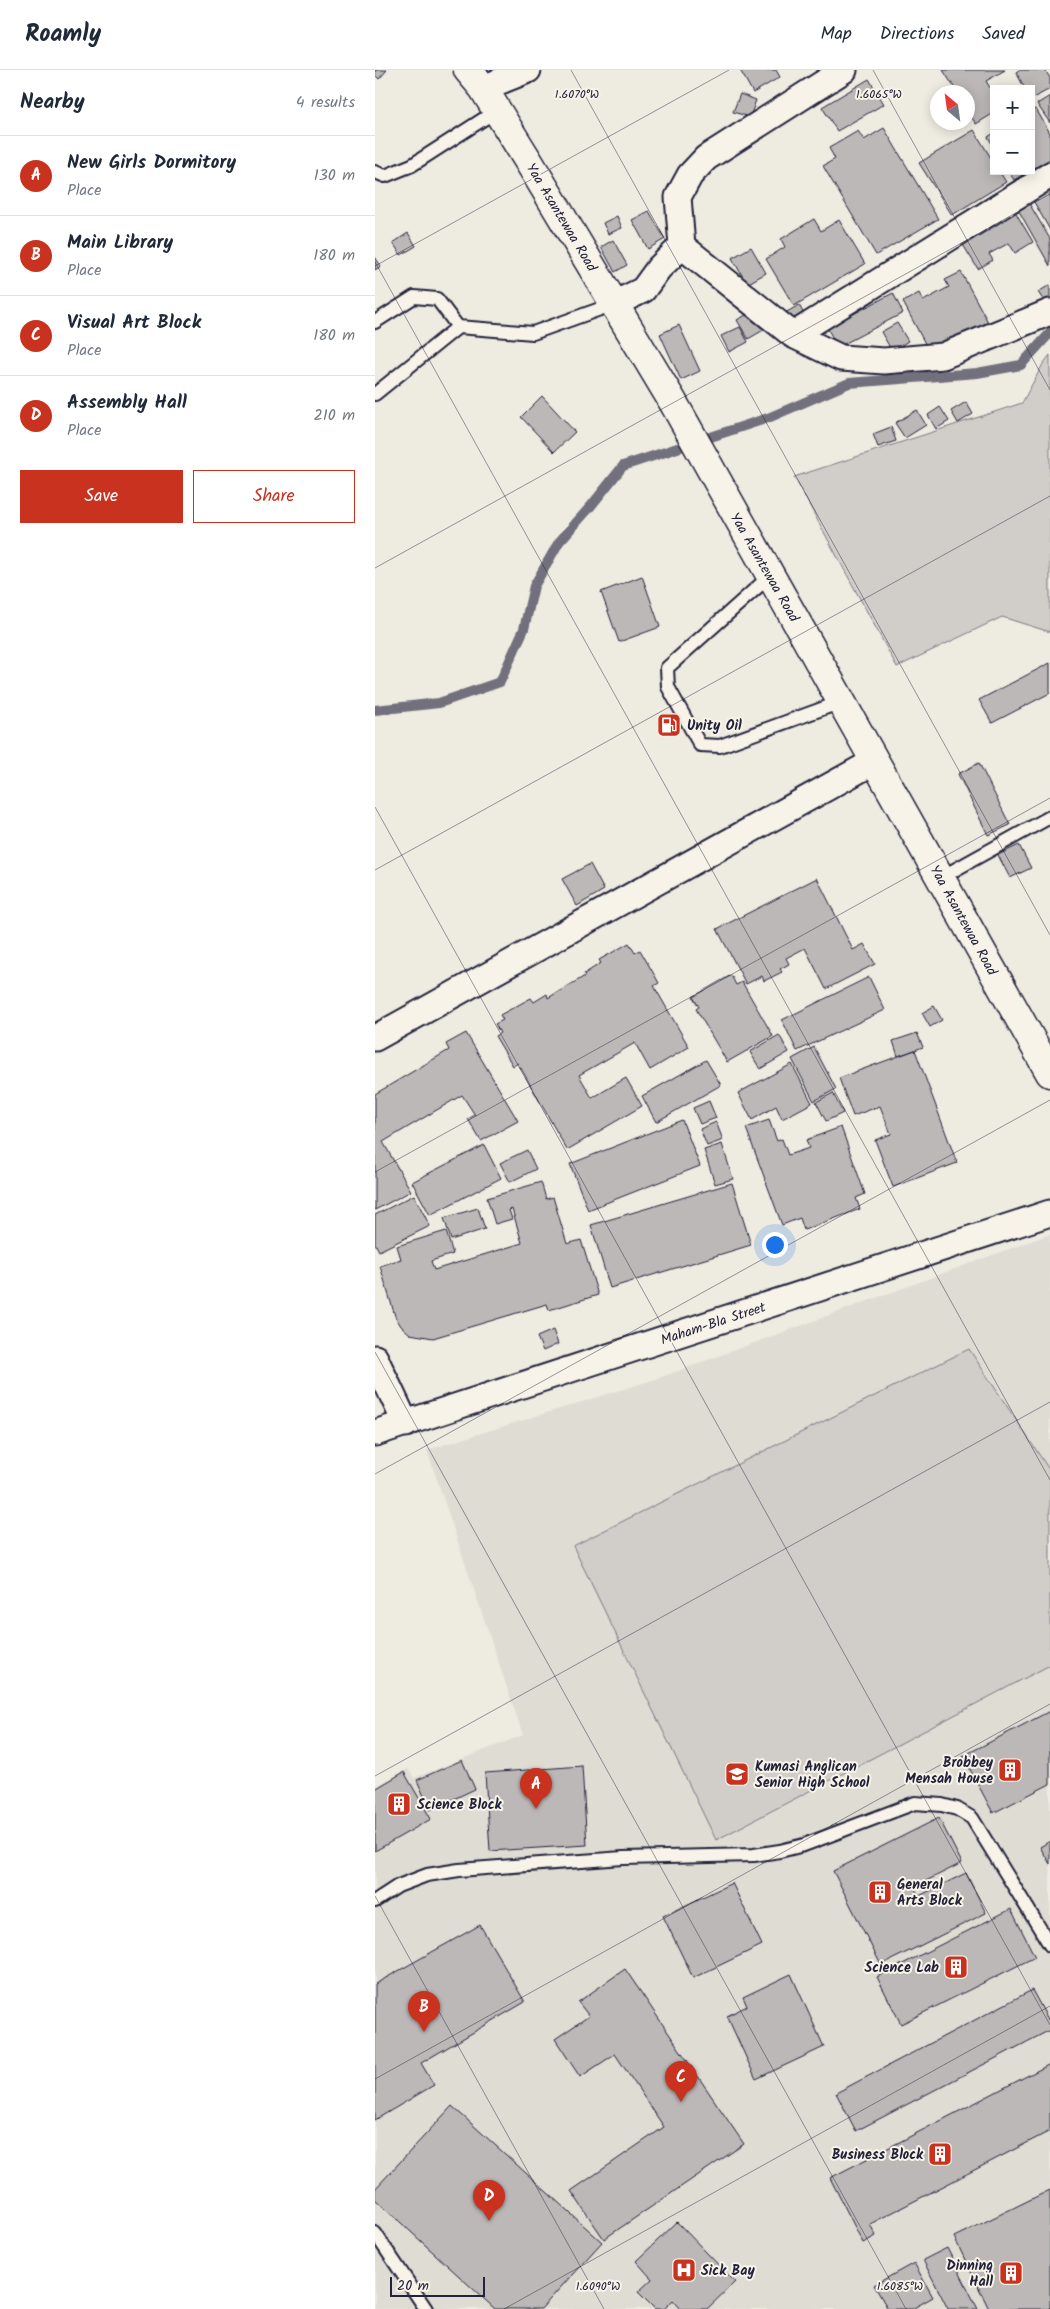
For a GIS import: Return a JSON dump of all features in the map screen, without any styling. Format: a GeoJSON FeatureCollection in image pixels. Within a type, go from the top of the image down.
{"type":"FeatureCollection","features":[{"type":"Feature","properties":{"kind":"street"},"geometry":{"type":"LineString","coordinates":[[482,90],[528,70]]}},
{"type":"Feature","properties":{"kind":"street"},"geometry":{"type":"LineString","coordinates":[[844,70],[706,158],[690,176],[678,197],[682,246],[793,335],[841,358],[894,360],[943,356],[1050,312]]}},
{"type":"Feature","properties":{"kind":"street","name":"Yaa Asantewaa Road"},"geometry":{"type":"LineString","coordinates":[[482,90],[673,402],[703,459],[875,760],[1050,1073]]}},
{"type":"Feature","properties":{"kind":"street"},"geometry":{"type":"LineString","coordinates":[[793,335],[1050,175]]}},
{"type":"Feature","properties":{"kind":"street"},"geometry":{"type":"LineString","coordinates":[[614,304],[643,290],[659,268],[682,246]]}},
{"type":"Feature","properties":{"kind":"street"},"geometry":{"type":"LineString","coordinates":[[375,1038],[875,760]]}},
{"type":"Feature","properties":{"kind":"street","name":"Maham-Bla Street"},"geometry":{"type":"LineString","coordinates":[[375,1433],[1050,1213]]}},
{"type":"Feature","properties":{"kind":"street"},"geometry":{"type":"LineString","coordinates":[[375,1358],[406,1424]]}},
{"type":"Feature","properties":{"kind":"lane"},"geometry":{"type":"LineString","coordinates":[[375,172],[385,176],[413,165],[482,90]]}},
{"type":"Feature","properties":{"kind":"lane"},"geometry":{"type":"LineString","coordinates":[[375,322],[414,297],[437,299],[458,327]]}},
{"type":"Feature","properties":{"kind":"lane"},"geometry":{"type":"LineString","coordinates":[[375,394],[458,327],[533,333],[614,304]]}},
{"type":"Feature","properties":{"kind":"lane"},"geometry":{"type":"LineString","coordinates":[[770,576],[667,668],[668,687],[700,745],[720,746],[841,702]]}},
{"type":"Feature","properties":{"kind":"lane"},"geometry":{"type":"LineString","coordinates":[[940,878],[1050,817]]}},
{"type":"Feature","properties":{"kind":"lane"},"geometry":{"type":"LineString","coordinates":[[375,1900],[398,1886],[420,1878],[459,1870],[623,1858],[754,1854],[780,1851],[804,1845],[915,1803],[942,1805],[957,1809],[972,1818],[1050,1946]]}},
{"type":"Feature","properties":{"kind":"lane"},"geometry":{"type":"LineString","coordinates":[[375,2233],[426,2309]]}},
{"type":"Feature","properties":{"kind":"shaded area"},"geometry":{"type":"Polygon","coordinates":[[[1050,355],[1050,632],[1002,617],[897,667],[794,477],[1022,403],[1043,364],[1050,355]]]}},
{"type":"Feature","properties":{"kind":"shaded area","name":"Kumasi Anglican Senior High School"},"geometry":{"type":"Polygon","coordinates":[[[1050,1234],[1050,2309],[375,2309],[375,1787],[408,1769],[414,1778],[523,1735],[427,1450],[659,1378],[1050,1234]]]}},
{"type":"Feature","properties":{"kind":"shaded area"},"geometry":{"type":"Polygon","coordinates":[[[969,1349],[1050,1471],[1050,1665],[716,1840],[573,1546],[969,1349]]]}},
{"type":"Feature","properties":{"kind":"building"},"geometry":{"type":"Polygon","coordinates":[[[375,70],[387,70],[379,79],[375,75],[375,70]]]}},
{"type":"Feature","properties":{"kind":"building"},"geometry":{"type":"Polygon","coordinates":[[[740,70],[776,70],[780,77],[753,93],[740,70]]]}},
{"type":"Feature","properties":{"kind":"building"},"geometry":{"type":"Polygon","coordinates":[[[943,70],[1005,70],[986,81],[990,88],[990,115],[976,124],[975,85],[953,85],[943,70]]]}},
{"type":"Feature","properties":{"kind":"building"},"geometry":{"type":"Polygon","coordinates":[[[1019,70],[1045,70],[1050,78],[1050,89],[1035,97],[1035,85],[1023,85],[1016,72],[1019,70]]]}},
{"type":"Feature","properties":{"kind":"building"},"geometry":{"type":"Polygon","coordinates":[[[869,79],[884,104],[837,131],[822,107],[869,79]]]}},
{"type":"Feature","properties":{"kind":"building"},"geometry":{"type":"Polygon","coordinates":[[[740,94],[756,100],[750,117],[733,112],[740,94]]]}},
{"type":"Feature","properties":{"kind":"building"},"geometry":{"type":"Polygon","coordinates":[[[1050,96],[1050,123],[1037,104],[1050,96]]]}},
{"type":"Feature","properties":{"kind":"building"},"geometry":{"type":"Polygon","coordinates":[[[1035,109],[1050,133],[1050,159],[1035,168],[1035,130],[1035,109]]]}},
{"type":"Feature","properties":{"kind":"building"},"geometry":{"type":"Polygon","coordinates":[[[884,128],[938,219],[876,255],[823,166],[835,159],[829,148],[858,131],[864,140],[884,128]]]}},
{"type":"Feature","properties":{"kind":"building"},"geometry":{"type":"Polygon","coordinates":[[[974,130],[990,156],[990,175],[1002,175],[1006,182],[952,215],[919,163],[974,130]]]}},
{"type":"Feature","properties":{"kind":"building"},"geometry":{"type":"Polygon","coordinates":[[[1011,175],[1022,175],[1014,180],[1011,175]]]}},
{"type":"Feature","properties":{"kind":"building"},"geometry":{"type":"Polygon","coordinates":[[[1050,183],[1050,230],[1030,195],[1050,183]]]}},
{"type":"Feature","properties":{"kind":"building"},"geometry":{"type":"Polygon","coordinates":[[[1026,198],[1050,239],[1050,266],[1015,204],[1026,198]]]}},
{"type":"Feature","properties":{"kind":"building"},"geometry":{"type":"Polygon","coordinates":[[[1013,208],[1033,242],[1015,253],[1009,243],[989,254],[993,260],[978,269],[960,240],[1013,208]]]}},
{"type":"Feature","properties":{"kind":"building"},"geometry":{"type":"Polygon","coordinates":[[[649,211],[665,239],[648,249],[632,220],[649,211]]]}},
{"type":"Feature","properties":{"kind":"building"},"geometry":{"type":"Polygon","coordinates":[[[617,216],[622,228],[608,234],[603,223],[617,216]]]}},
{"type":"Feature","properties":{"kind":"building"},"geometry":{"type":"Polygon","coordinates":[[[814,219],[821,231],[839,220],[865,264],[794,306],[766,259],[785,247],[781,239],[814,219]]]}},
{"type":"Feature","properties":{"kind":"building"},"geometry":{"type":"Polygon","coordinates":[[[408,233],[416,246],[401,255],[393,243],[408,233]]]}},
{"type":"Feature","properties":{"kind":"building"},"geometry":{"type":"Polygon","coordinates":[[[613,240],[627,265],[615,272],[601,247],[613,240]]]}},
{"type":"Feature","properties":{"kind":"building"},"geometry":{"type":"Polygon","coordinates":[[[751,247],[766,273],[747,284],[732,258],[751,247]]]}},
{"type":"Feature","properties":{"kind":"building"},"geometry":{"type":"Polygon","coordinates":[[[375,257],[381,266],[375,270],[375,257]]]}},
{"type":"Feature","properties":{"kind":"building"},"geometry":{"type":"Polygon","coordinates":[[[961,272],[988,322],[930,353],[903,302],[919,293],[923,301],[949,287],[945,280],[961,272]]]}},
{"type":"Feature","properties":{"kind":"building"},"geometry":{"type":"Polygon","coordinates":[[[1050,285],[1050,308],[1049,309],[1038,292],[1050,285]]]}},
{"type":"Feature","properties":{"kind":"building"},"geometry":{"type":"Polygon","coordinates":[[[893,293],[903,313],[838,347],[827,328],[893,293]]]}},
{"type":"Feature","properties":{"kind":"building"},"geometry":{"type":"Polygon","coordinates":[[[799,305],[806,318],[792,326],[785,313],[799,305]]]}},
{"type":"Feature","properties":{"kind":"building"},"geometry":{"type":"Polygon","coordinates":[[[757,309],[767,328],[748,339],[737,320],[757,309]]]}},
{"type":"Feature","properties":{"kind":"building"},"geometry":{"type":"Polygon","coordinates":[[[897,323],[908,341],[892,351],[881,332],[897,323]]]}},
{"type":"Feature","properties":{"kind":"building"},"geometry":{"type":"Polygon","coordinates":[[[679,325],[700,371],[681,380],[660,334],[679,325]]]}},
{"type":"Feature","properties":{"kind":"building"},"geometry":{"type":"Polygon","coordinates":[[[740,327],[748,342],[729,352],[721,336],[740,327]]]}},
{"type":"Feature","properties":{"kind":"building"},"geometry":{"type":"Polygon","coordinates":[[[542,396],[575,432],[554,452],[521,417],[542,396]]]}},
{"type":"Feature","properties":{"kind":"building"},"geometry":{"type":"Polygon","coordinates":[[[966,402],[973,414],[958,423],[951,411],[966,402]]]}},
{"type":"Feature","properties":{"kind":"building"},"geometry":{"type":"Polygon","coordinates":[[[940,407],[949,421],[936,429],[928,415],[940,407]]]}},
{"type":"Feature","properties":{"kind":"building"},"geometry":{"type":"Polygon","coordinates":[[[917,410],[926,425],[905,438],[895,423],[917,410]]]}},
{"type":"Feature","properties":{"kind":"building"},"geometry":{"type":"Polygon","coordinates":[[[891,427],[896,441],[878,447],[873,434],[891,427]]]}},
{"type":"Feature","properties":{"kind":"building"},"geometry":{"type":"Polygon","coordinates":[[[642,576],[660,627],[619,642],[601,592],[642,576]]]}},
{"type":"Feature","properties":{"kind":"building"},"geometry":{"type":"Polygon","coordinates":[[[1050,663],[1050,693],[992,723],[979,700],[1050,663]]]}},
{"type":"Feature","properties":{"kind":"building"},"geometry":{"type":"Polygon","coordinates":[[[979,763],[1010,825],[988,835],[958,774],[979,763]]]}},
{"type":"Feature","properties":{"kind":"building"},"geometry":{"type":"Polygon","coordinates":[[[1019,845],[1031,868],[1010,878],[998,855],[1019,845]]]}},
{"type":"Feature","properties":{"kind":"building"},"geometry":{"type":"Polygon","coordinates":[[[590,864],[604,890],[577,906],[562,879],[590,864]]]}},
{"type":"Feature","properties":{"kind":"building"},"geometry":{"type":"Polygon","coordinates":[[[817,878],[853,950],[864,944],[875,964],[826,989],[805,948],[786,958],[789,964],[780,969],[782,972],[764,981],[762,976],[746,984],[717,929],[817,878]]]}},
{"type":"Feature","properties":{"kind":"building"},"geometry":{"type":"Polygon","coordinates":[[[629,943],[635,953],[640,950],[659,983],[654,986],[689,1047],[650,1070],[635,1043],[579,1075],[592,1098],[626,1078],[642,1106],[567,1150],[518,1063],[513,1066],[495,1036],[500,1033],[495,1024],[503,1020],[500,1015],[531,998],[534,1002],[547,994],[548,998],[585,976],[584,974],[601,963],[599,960],[629,943]]]}},
{"type":"Feature","properties":{"kind":"building"},"geometry":{"type":"Polygon","coordinates":[[[731,975],[736,985],[742,982],[773,1036],[727,1062],[696,1009],[699,1007],[693,997],[731,975]]]}},
{"type":"Feature","properties":{"kind":"building"},"geometry":{"type":"Polygon","coordinates":[[[869,977],[885,1010],[797,1051],[782,1020],[869,977]]]}},
{"type":"Feature","properties":{"kind":"building"},"geometry":{"type":"Polygon","coordinates":[[[934,1006],[942,1020],[930,1027],[922,1013],[934,1006]]]}},
{"type":"Feature","properties":{"kind":"building"},"geometry":{"type":"Polygon","coordinates":[[[466,1033],[518,1121],[481,1141],[468,1119],[475,1115],[462,1095],[383,1142],[411,1191],[375,1210],[375,1094],[449,1050],[446,1044],[466,1033]]]}},
{"type":"Feature","properties":{"kind":"building"},"geometry":{"type":"Polygon","coordinates":[[[917,1033],[923,1047],[898,1056],[893,1041],[917,1033]]]}},
{"type":"Feature","properties":{"kind":"building"},"geometry":{"type":"Polygon","coordinates":[[[779,1035],[789,1052],[760,1069],[750,1052],[779,1035]]]}},
{"type":"Feature","properties":{"kind":"building"},"geometry":{"type":"Polygon","coordinates":[[[814,1047],[836,1089],[814,1101],[792,1059],[814,1047]]]}},
{"type":"Feature","properties":{"kind":"building"},"geometry":{"type":"Polygon","coordinates":[[[915,1050],[957,1163],[893,1187],[875,1140],[891,1134],[880,1106],[853,1116],[839,1078],[915,1050]]]}},
{"type":"Feature","properties":{"kind":"building"},"geometry":{"type":"Polygon","coordinates":[[[706,1060],[721,1085],[656,1122],[642,1096],[706,1060]]]}},
{"type":"Feature","properties":{"kind":"building"},"geometry":{"type":"Polygon","coordinates":[[[792,1064],[812,1103],[782,1119],[776,1106],[752,1120],[738,1093],[792,1064]]]}},
{"type":"Feature","properties":{"kind":"building"},"geometry":{"type":"Polygon","coordinates":[[[833,1093],[843,1113],[826,1121],[816,1102],[833,1093]]]}},
{"type":"Feature","properties":{"kind":"building"},"geometry":{"type":"Polygon","coordinates":[[[709,1101],[716,1118],[700,1124],[693,1108],[709,1101]]]}},
{"type":"Feature","properties":{"kind":"building"},"geometry":{"type":"Polygon","coordinates":[[[682,1120],[700,1166],[588,1210],[570,1164],[682,1120]]]}},
{"type":"Feature","properties":{"kind":"building"},"geometry":{"type":"Polygon","coordinates":[[[769,1120],[777,1141],[782,1139],[788,1155],[809,1148],[806,1140],[841,1127],[865,1194],[856,1198],[860,1209],[804,1230],[800,1218],[782,1225],[746,1128],[769,1120]]]}},
{"type":"Feature","properties":{"kind":"building"},"geometry":{"type":"Polygon","coordinates":[[[716,1122],[723,1140],[707,1146],[700,1129],[716,1122]]]}},
{"type":"Feature","properties":{"kind":"building"},"geometry":{"type":"Polygon","coordinates":[[[722,1144],[733,1179],[715,1184],[704,1150],[722,1144]]]}},
{"type":"Feature","properties":{"kind":"building"},"geometry":{"type":"Polygon","coordinates":[[[484,1145],[501,1178],[430,1215],[412,1182],[484,1145]]]}},
{"type":"Feature","properties":{"kind":"building"},"geometry":{"type":"Polygon","coordinates":[[[527,1150],[536,1169],[510,1182],[500,1163],[527,1150]]]}},
{"type":"Feature","properties":{"kind":"building"},"geometry":{"type":"Polygon","coordinates":[[[541,1182],[546,1199],[553,1197],[567,1244],[581,1240],[598,1295],[549,1310],[547,1304],[433,1338],[410,1334],[401,1326],[395,1316],[380,1266],[401,1259],[397,1246],[446,1231],[453,1254],[431,1261],[434,1270],[522,1243],[512,1209],[509,1210],[512,1219],[495,1224],[487,1198],[541,1182]]]}},
{"type":"Feature","properties":{"kind":"building"},"geometry":{"type":"Polygon","coordinates":[[[732,1183],[751,1245],[610,1288],[591,1225],[732,1183]]]}},
{"type":"Feature","properties":{"kind":"building"},"geometry":{"type":"Polygon","coordinates":[[[414,1195],[430,1226],[379,1251],[375,1243],[375,1215],[414,1195]]]}},
{"type":"Feature","properties":{"kind":"building"},"geometry":{"type":"Polygon","coordinates":[[[478,1208],[485,1229],[451,1240],[444,1218],[478,1208]]]}},
{"type":"Feature","properties":{"kind":"building"},"geometry":{"type":"Polygon","coordinates":[[[553,1330],[558,1344],[543,1351],[537,1337],[553,1330]]]}},
{"type":"Feature","properties":{"kind":"building","name":"Brobbey Mensah House"},"geometry":{"type":"Polygon","coordinates":[[[1050,1711],[1050,1784],[993,1813],[963,1756],[1050,1711]]]}},
{"type":"Feature","properties":{"kind":"building"},"geometry":{"type":"Polygon","coordinates":[[[462,1760],[475,1789],[430,1810],[417,1780],[462,1760]]]}},
{"type":"Feature","properties":{"kind":"building"},"geometry":{"type":"Polygon","coordinates":[[[582,1766],[587,1845],[490,1851],[485,1773],[582,1766]]]}},
{"type":"Feature","properties":{"kind":"building","name":"Science Block"},"geometry":{"type":"Polygon","coordinates":[[[404,1772],[431,1819],[375,1851],[375,1789],[404,1772]]]}},
{"type":"Feature","properties":{"kind":"building","name":"General Arts Block"},"geometry":{"type":"Polygon","coordinates":[[[939,1818],[962,1863],[914,1887],[919,1896],[966,1873],[986,1913],[881,1965],[833,1871],[939,1818]]]}},
{"type":"Feature","properties":{"kind":"building"},"geometry":{"type":"Polygon","coordinates":[[[1050,1841],[1050,1864],[1040,1847],[1050,1841]]]}},
{"type":"Feature","properties":{"kind":"building"},"geometry":{"type":"Polygon","coordinates":[[[732,1883],[762,1945],[693,1978],[663,1916],[732,1883]]]}},
{"type":"Feature","properties":{"kind":"building","name":"Science Lab"},"geometry":{"type":"Polygon","coordinates":[[[1011,1909],[1035,1957],[901,2024],[877,1977],[1011,1909]]]}},
{"type":"Feature","properties":{"kind":"building"},"geometry":{"type":"Polygon","coordinates":[[[480,1925],[525,2002],[421,2063],[434,2085],[375,2120],[375,1984],[480,1925]]]}},
{"type":"Feature","properties":{"kind":"building"},"geometry":{"type":"Polygon","coordinates":[[[625,1969],[744,2144],[604,2239],[571,2191],[664,2127],[615,2054],[580,2077],[555,2039],[589,2016],[578,2002],[625,1969]]]}},
{"type":"Feature","properties":{"kind":"building"},"geometry":{"type":"Polygon","coordinates":[[[791,1974],[824,2047],[756,2079],[727,2016],[747,2006],[743,1997],[791,1974]]]}},
{"type":"Feature","properties":{"kind":"building"},"geometry":{"type":"Polygon","coordinates":[[[1032,1990],[1050,2023],[1050,2030],[856,2131],[836,2093],[1032,1990]]]}},
{"type":"Feature","properties":{"kind":"building","name":"Business Block"},"geometry":{"type":"Polygon","coordinates":[[[1050,2064],[1050,2131],[870,2224],[876,2236],[863,2243],[830,2178],[1050,2064]]]}},
{"type":"Feature","properties":{"kind":"building"},"geometry":{"type":"Polygon","coordinates":[[[452,2106],[602,2242],[541,2309],[495,2309],[375,2199],[375,2189],[452,2106]]]}},
{"type":"Feature","properties":{"kind":"building","name":"Dinning Hall"},"geometry":{"type":"Polygon","coordinates":[[[1050,2190],[1050,2309],[989,2309],[954,2237],[1050,2190]]]}},
{"type":"Feature","properties":{"kind":"building","name":"Sick Bay"},"geometry":{"type":"Polygon","coordinates":[[[677,2222],[735,2282],[707,2309],[681,2309],[673,2300],[664,2309],[655,2309],[638,2292],[652,2279],[636,2261],[677,2222]]]}},
{"type":"Feature","properties":{"kind":"building"},"geometry":{"type":"Polygon","coordinates":[[[947,2248],[978,2309],[948,2309],[923,2260],[947,2248]]]}},
{"type":"Feature","properties":{"kind":"building"},"geometry":{"type":"Polygon","coordinates":[[[914,2263],[933,2297],[912,2309],[888,2309],[874,2285],[914,2263]]]}},
{"type":"Feature","properties":{"kind":"waterway"},"geometry":{"type":"LineString","coordinates":[[375,710],[439,703],[500,682],[524,629],[534,586],[559,542],[623,466],[768,418],[849,383],[977,373],[1021,365],[1050,333]]}},
{"type":"Feature","properties":{"kind":"place","name":"Unity Oil"},"geometry":{"type":"Point","coordinates":[669,725]}},
{"type":"Feature","properties":{"kind":"place","name":"Brobbey Mensah House"},"geometry":{"type":"Point","coordinates":[1010,1770]}},
{"type":"Feature","properties":{"kind":"place","name":"Kumasi Anglican Senior High School"},"geometry":{"type":"Point","coordinates":[737,1774]}},
{"type":"Feature","properties":{"kind":"place","name":"Science Block"},"geometry":{"type":"Point","coordinates":[399,1804]}},
{"type":"Feature","properties":{"kind":"place","name":"New Girls Dormitory"},"geometry":{"type":"Point","coordinates":[536,1809]}},
{"type":"Feature","properties":{"kind":"place","name":"General Arts Block"},"geometry":{"type":"Point","coordinates":[880,1892]}},
{"type":"Feature","properties":{"kind":"place","name":"Science Lab"},"geometry":{"type":"Point","coordinates":[956,1967]}},
{"type":"Feature","properties":{"kind":"place","name":"Main Library"},"geometry":{"type":"Point","coordinates":[424,2032]}},
{"type":"Feature","properties":{"kind":"place","name":"Visual Art Block"},"geometry":{"type":"Point","coordinates":[681,2102]}},
{"type":"Feature","properties":{"kind":"place","name":"Business Block"},"geometry":{"type":"Point","coordinates":[940,2154]}},
{"type":"Feature","properties":{"kind":"place","name":"Assembly Hall"},"geometry":{"type":"Point","coordinates":[489,2221]}},
{"type":"Feature","properties":{"kind":"place","name":"Sick Bay"},"geometry":{"type":"Point","coordinates":[684,2270]}},
{"type":"Feature","properties":{"kind":"place","name":"Dinning Hall"},"geometry":{"type":"Point","coordinates":[1011,2273]}}]}
